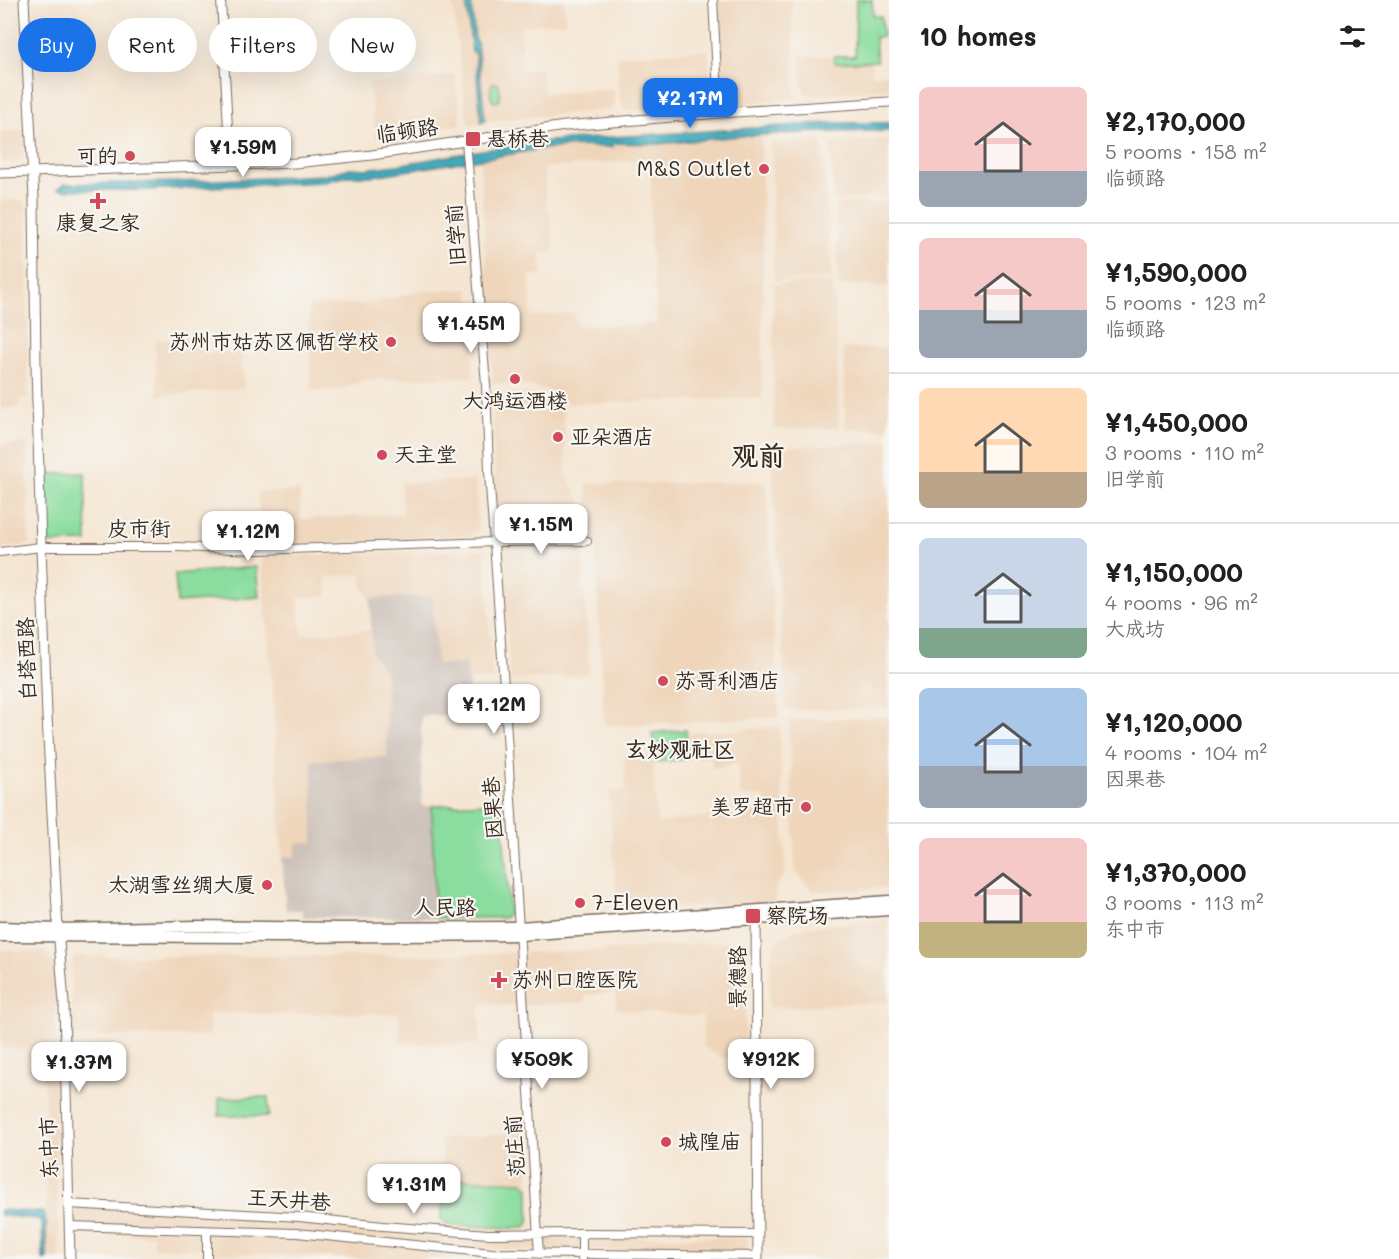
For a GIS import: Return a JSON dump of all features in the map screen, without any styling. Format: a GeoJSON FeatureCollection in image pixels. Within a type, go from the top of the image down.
{"type":"FeatureCollection","features":[{"type":"Feature","properties":{"kind":"main road","name":"白塔西路"},"geometry":{"type":"LineString","coordinates":[[24,0],[33,172],[47,716],[58,933]]}},
{"type":"Feature","properties":{"kind":"main road","name":"临顿路"},"geometry":{"type":"LineString","coordinates":[[0,173],[295,163],[466,146],[565,126],[889,102]]}},
{"type":"Feature","properties":{"kind":"main road","name":"人民路"},"geometry":{"type":"LineString","coordinates":[[756,915],[889,901]]}},
{"type":"Feature","properties":{"kind":"main road","name":"人民路"},"geometry":{"type":"LineString","coordinates":[[0,936],[58,933],[519,931],[756,915],[889,910]]}},
{"type":"Feature","properties":{"kind":"main road","name":"景德路"},"geometry":{"type":"LineString","coordinates":[[756,915],[758,1257]]}},
{"type":"Feature","properties":{"kind":"main road","name":"人民路"},"geometry":{"type":"LineString","coordinates":[[0,927],[58,933]]}},
{"type":"Feature","properties":{"kind":"main road","name":"东中市"},"geometry":{"type":"LineString","coordinates":[[58,933],[63,994],[70,1259]]}},
{"type":"Feature","properties":{"kind":"street"},"geometry":{"type":"LineString","coordinates":[[221,0],[230,165]]}},
{"type":"Feature","properties":{"kind":"street"},"geometry":{"type":"LineString","coordinates":[[712,0],[718,113]]}},
{"type":"Feature","properties":{"kind":"street","name":"旧学前"},"geometry":{"type":"LineString","coordinates":[[466,146],[486,384],[489,471],[495,542]]}},
{"type":"Feature","properties":{"kind":"street","name":"皮市街"},"geometry":{"type":"LineString","coordinates":[[0,552],[41,547],[258,549],[587,541]]}},
{"type":"Feature","properties":{"kind":"street","name":"因果巷"},"geometry":{"type":"LineString","coordinates":[[495,542],[519,931]]}},
{"type":"Feature","properties":{"kind":"street","name":"范庄前"},"geometry":{"type":"LineString","coordinates":[[519,931],[539,1254]]}},
{"type":"Feature","properties":{"kind":"street","name":"王天井巷"},"geometry":{"type":"LineString","coordinates":[[69,1204],[299,1217],[488,1234],[758,1234]]}},
{"type":"Feature","properties":{"kind":"street","name":"王天井巷"},"geometry":{"type":"LineString","coordinates":[[69,1226],[297,1233],[492,1253],[582,1257],[758,1257]]}},
{"type":"Feature","properties":{"kind":"street"},"geometry":{"type":"LineString","coordinates":[[207,1231],[207,1259]]}},
{"type":"Feature","properties":{"kind":"street"},"geometry":{"type":"LineString","coordinates":[[582,1233],[582,1257]]}},
{"type":"Feature","properties":{"kind":"shaded area"},"geometry":{"type":"Polygon","coordinates":[[[452,0],[466,0],[472,52],[475,52],[481,123],[469,124],[467,117],[452,0]]]}},
{"type":"Feature","properties":{"kind":"shaded area"},"geometry":{"type":"Polygon","coordinates":[[[471,0],[564,0],[565,22],[520,26],[523,70],[541,69],[544,94],[614,88],[614,109],[485,121],[471,0]]]}},
{"type":"Feature","properties":{"kind":"shaded area"},"geometry":{"type":"Polygon","coordinates":[[[718,0],[792,0],[795,98],[734,105],[725,102],[722,98],[718,0]]]}},
{"type":"Feature","properties":{"kind":"shaded area"},"geometry":{"type":"Polygon","coordinates":[[[708,50],[711,99],[709,103],[627,111],[623,109],[620,99],[617,56],[708,50]]]}},
{"type":"Feature","properties":{"kind":"shaded area"},"geometry":{"type":"Polygon","coordinates":[[[801,56],[834,56],[834,63],[871,61],[872,75],[889,74],[889,89],[808,94],[802,86],[801,56]]]}},
{"type":"Feature","properties":{"kind":"shaded area"},"geometry":{"type":"Polygon","coordinates":[[[455,75],[461,124],[376,138],[369,83],[455,75]]]}},
{"type":"Feature","properties":{"kind":"shaded area"},"geometry":{"type":"Polygon","coordinates":[[[24,130],[23,157],[16,161],[0,162],[0,132],[24,130]]]}},
{"type":"Feature","properties":{"kind":"shaded area"},"geometry":{"type":"Polygon","coordinates":[[[761,135],[762,398],[567,404],[566,401],[546,390],[518,384],[493,383],[480,158],[542,149],[577,146],[612,147],[613,143],[658,144],[683,140],[761,135]],[[648,159],[544,168],[547,211],[550,212],[554,252],[541,253],[542,275],[530,275],[531,316],[574,313],[576,326],[658,323],[650,246],[651,185],[648,159]]]}},
{"type":"Feature","properties":{"kind":"shaded area"},"geometry":{"type":"Polygon","coordinates":[[[889,139],[889,197],[835,200],[830,143],[889,139]]]}},
{"type":"Feature","properties":{"kind":"shaded area"},"geometry":{"type":"Polygon","coordinates":[[[822,141],[832,279],[774,281],[771,142],[822,141]]]}},
{"type":"Feature","properties":{"kind":"shaded area"},"geometry":{"type":"Polygon","coordinates":[[[20,200],[27,207],[28,397],[19,398],[20,407],[0,409],[0,201],[20,200]]]}},
{"type":"Feature","properties":{"kind":"shaded area"},"geometry":{"type":"Polygon","coordinates":[[[889,202],[889,286],[839,286],[835,204],[889,202]]]}},
{"type":"Feature","properties":{"kind":"shaded area"},"geometry":{"type":"Polygon","coordinates":[[[833,281],[839,428],[774,429],[773,284],[833,281]]]}},
{"type":"Feature","properties":{"kind":"shaded area","name":"苏州市姑苏区佩哲学校"},"geometry":{"type":"Polygon","coordinates":[[[469,289],[474,377],[364,380],[343,389],[311,391],[308,306],[365,304],[423,291],[469,289]]]}},
{"type":"Feature","properties":{"kind":"shaded area"},"geometry":{"type":"Polygon","coordinates":[[[205,338],[207,353],[242,350],[244,388],[158,396],[155,341],[205,338]]]}},
{"type":"Feature","properties":{"kind":"shaded area"},"geometry":{"type":"Polygon","coordinates":[[[843,348],[889,348],[889,429],[846,430],[843,348]]]}},
{"type":"Feature","properties":{"kind":"shaded area"},"geometry":{"type":"Polygon","coordinates":[[[492,393],[526,394],[541,397],[563,407],[567,476],[581,501],[583,533],[502,537],[498,535],[492,393]]]}},
{"type":"Feature","properties":{"kind":"shaded area"},"geometry":{"type":"Polygon","coordinates":[[[889,442],[889,707],[793,710],[786,708],[773,458],[780,449],[785,447],[889,442]]]}},
{"type":"Feature","properties":{"kind":"shaded area"},"geometry":{"type":"Polygon","coordinates":[[[27,443],[29,545],[0,548],[0,446],[27,443]]]}},
{"type":"Feature","properties":{"kind":"shaded area"},"geometry":{"type":"Polygon","coordinates":[[[472,480],[476,482],[478,530],[470,536],[261,546],[258,492],[300,491],[301,519],[403,514],[401,484],[472,480]]]}},
{"type":"Feature","properties":{"kind":"shaded area"},"geometry":{"type":"Polygon","coordinates":[[[766,482],[779,717],[611,726],[604,724],[595,539],[590,539],[586,484],[766,482]]]}},
{"type":"Feature","properties":{"kind":"shaded area"},"geometry":{"type":"Polygon","coordinates":[[[582,547],[588,673],[510,680],[503,563],[505,554],[512,550],[582,547]]]}},
{"type":"Feature","properties":{"kind":"shaded area"},"geometry":{"type":"Polygon","coordinates":[[[483,551],[485,557],[493,679],[469,681],[467,663],[437,665],[431,596],[370,598],[363,588],[361,574],[326,577],[327,596],[298,598],[302,635],[371,630],[372,653],[385,670],[387,757],[312,760],[313,843],[296,856],[282,856],[272,682],[261,557],[483,551]]]}},
{"type":"Feature","properties":{"kind":"shaded area"},"geometry":{"type":"Polygon","coordinates":[[[432,596],[437,665],[467,663],[471,714],[421,716],[422,806],[432,806],[435,918],[303,917],[302,910],[286,910],[282,857],[296,856],[296,843],[313,842],[312,760],[387,757],[385,670],[372,654],[370,598],[432,596]]]}},
{"type":"Feature","properties":{"kind":"shaded area"},"geometry":{"type":"Polygon","coordinates":[[[889,717],[889,888],[813,892],[795,871],[789,720],[889,717]]]}},
{"type":"Feature","properties":{"kind":"shaded area"},"geometry":{"type":"Polygon","coordinates":[[[779,727],[786,874],[775,886],[776,902],[617,910],[609,791],[625,790],[624,757],[653,755],[657,822],[765,811],[764,796],[741,797],[738,764],[712,768],[711,757],[692,758],[689,733],[779,727]]]}},
{"type":"Feature","properties":{"kind":"shaded area"},"geometry":{"type":"Polygon","coordinates":[[[889,919],[889,1002],[769,1008],[770,960],[776,943],[781,938],[795,930],[809,927],[889,919]]]}},
{"type":"Feature","properties":{"kind":"shaded area"},"geometry":{"type":"Polygon","coordinates":[[[732,941],[742,947],[746,1057],[720,1058],[703,1046],[703,1017],[616,1009],[615,993],[585,995],[585,1002],[480,1005],[480,1044],[399,1044],[399,1014],[209,1013],[210,1036],[72,1036],[72,961],[75,956],[400,956],[612,950],[732,941]]]}},
{"type":"Feature","properties":{"kind":"shaded area"},"geometry":{"type":"Polygon","coordinates":[[[0,950],[44,951],[54,968],[59,1259],[47,1259],[44,1073],[37,1074],[37,1049],[0,1048],[0,950]]]}},
{"type":"Feature","properties":{"kind":"shaded area"},"geometry":{"type":"Polygon","coordinates":[[[526,1132],[531,1226],[529,1229],[438,1230],[443,1186],[441,1139],[526,1132]]]}},
{"type":"Feature","properties":{"kind":"shaded area"},"geometry":{"type":"Polygon","coordinates":[[[75,1206],[155,1209],[329,1223],[415,1234],[489,1237],[748,1237],[749,1251],[489,1249],[488,1259],[354,1259],[210,1253],[210,1249],[153,1248],[153,1235],[76,1234],[75,1206]]]}},
{"type":"Feature","properties":{"kind":"green space"},"geometry":{"type":"Polygon","coordinates":[[[856,0],[872,0],[873,16],[881,16],[883,37],[875,37],[877,61],[834,63],[834,56],[855,56],[856,0]]]}},
{"type":"Feature","properties":{"kind":"green space"},"geometry":{"type":"Polygon","coordinates":[[[493,83],[499,85],[500,96],[499,101],[494,102],[490,93],[493,83]]]}},
{"type":"Feature","properties":{"kind":"green space"},"geometry":{"type":"Polygon","coordinates":[[[85,473],[87,542],[49,543],[47,539],[46,474],[85,473]]]}},
{"type":"Feature","properties":{"kind":"green space"},"geometry":{"type":"Polygon","coordinates":[[[256,567],[259,597],[177,603],[175,574],[256,567]]]}},
{"type":"Feature","properties":{"kind":"green space"},"geometry":{"type":"Polygon","coordinates":[[[686,730],[688,759],[655,762],[652,733],[686,730]]]}},
{"type":"Feature","properties":{"kind":"green space"},"geometry":{"type":"Polygon","coordinates":[[[501,802],[509,914],[504,918],[435,918],[432,806],[501,802]]]}},
{"type":"Feature","properties":{"kind":"green space"},"geometry":{"type":"Polygon","coordinates":[[[268,1097],[269,1116],[219,1116],[219,1098],[268,1097]]]}},
{"type":"Feature","properties":{"kind":"green space"},"geometry":{"type":"Polygon","coordinates":[[[446,1177],[523,1182],[529,1188],[529,1222],[525,1227],[512,1228],[449,1225],[441,1219],[446,1177]]]}},
{"type":"Feature","properties":{"kind":"water"},"geometry":{"type":"Polygon","coordinates":[[[466,0],[471,0],[477,43],[485,121],[481,123],[475,52],[472,52],[466,0]]]}},
{"type":"Feature","properties":{"kind":"water"},"geometry":{"type":"Polygon","coordinates":[[[830,123],[889,123],[889,131],[740,136],[658,144],[613,143],[613,147],[577,146],[542,149],[373,176],[348,176],[324,182],[142,190],[58,189],[64,184],[180,182],[325,175],[350,168],[365,169],[397,165],[551,141],[830,123]]]}},
{"type":"Feature","properties":{"kind":"water"},"geometry":{"type":"Polygon","coordinates":[[[0,1210],[43,1213],[46,1221],[47,1259],[43,1259],[42,1225],[39,1219],[0,1215],[0,1210]]]}},
{"type":"Feature","properties":{"kind":"place","name":"悬桥巷"},"geometry":{"type":"Point","coordinates":[473,139]}},
{"type":"Feature","properties":{"kind":"place","name":"可的"},"geometry":{"type":"Point","coordinates":[130,156]}},
{"type":"Feature","properties":{"kind":"place","name":"M&S Outlet"},"geometry":{"type":"Point","coordinates":[764,169]}},
{"type":"Feature","properties":{"kind":"place","name":"康复之家"},"geometry":{"type":"Point","coordinates":[98,201]}},
{"type":"Feature","properties":{"kind":"place","name":"苏州市姑苏区佩哲学校"},"geometry":{"type":"Point","coordinates":[391,342]}},
{"type":"Feature","properties":{"kind":"place","name":"大鸿运酒楼"},"geometry":{"type":"Point","coordinates":[515,379]}},
{"type":"Feature","properties":{"kind":"place","name":"亚朵酒店"},"geometry":{"type":"Point","coordinates":[558,437]}},
{"type":"Feature","properties":{"kind":"place","name":"天主堂"},"geometry":{"type":"Point","coordinates":[382,455]}},
{"type":"Feature","properties":{"kind":"place","name":"苏哥利酒店"},"geometry":{"type":"Point","coordinates":[663,681]}},
{"type":"Feature","properties":{"kind":"place","name":"美罗超市"},"geometry":{"type":"Point","coordinates":[806,807]}},
{"type":"Feature","properties":{"kind":"place","name":"太湖雪丝绸大厦"},"geometry":{"type":"Point","coordinates":[267,885]}},
{"type":"Feature","properties":{"kind":"place","name":"7-Eleven"},"geometry":{"type":"Point","coordinates":[580,903]}},
{"type":"Feature","properties":{"kind":"place","name":"察院场"},"geometry":{"type":"Point","coordinates":[753,916]}},
{"type":"Feature","properties":{"kind":"place","name":"苏州口腔医院"},"geometry":{"type":"Point","coordinates":[499,980]}},
{"type":"Feature","properties":{"kind":"place","name":"城隍庙"},"geometry":{"type":"Point","coordinates":[666,1142]}},
{"type":"Feature","properties":{"kind":"district","name":"观前"},"geometry":{"type":"Point","coordinates":[758,456]}},
{"type":"Feature","properties":{"kind":"district","name":"玄妙观社区"},"geometry":{"type":"Point","coordinates":[680,749]}}]}
